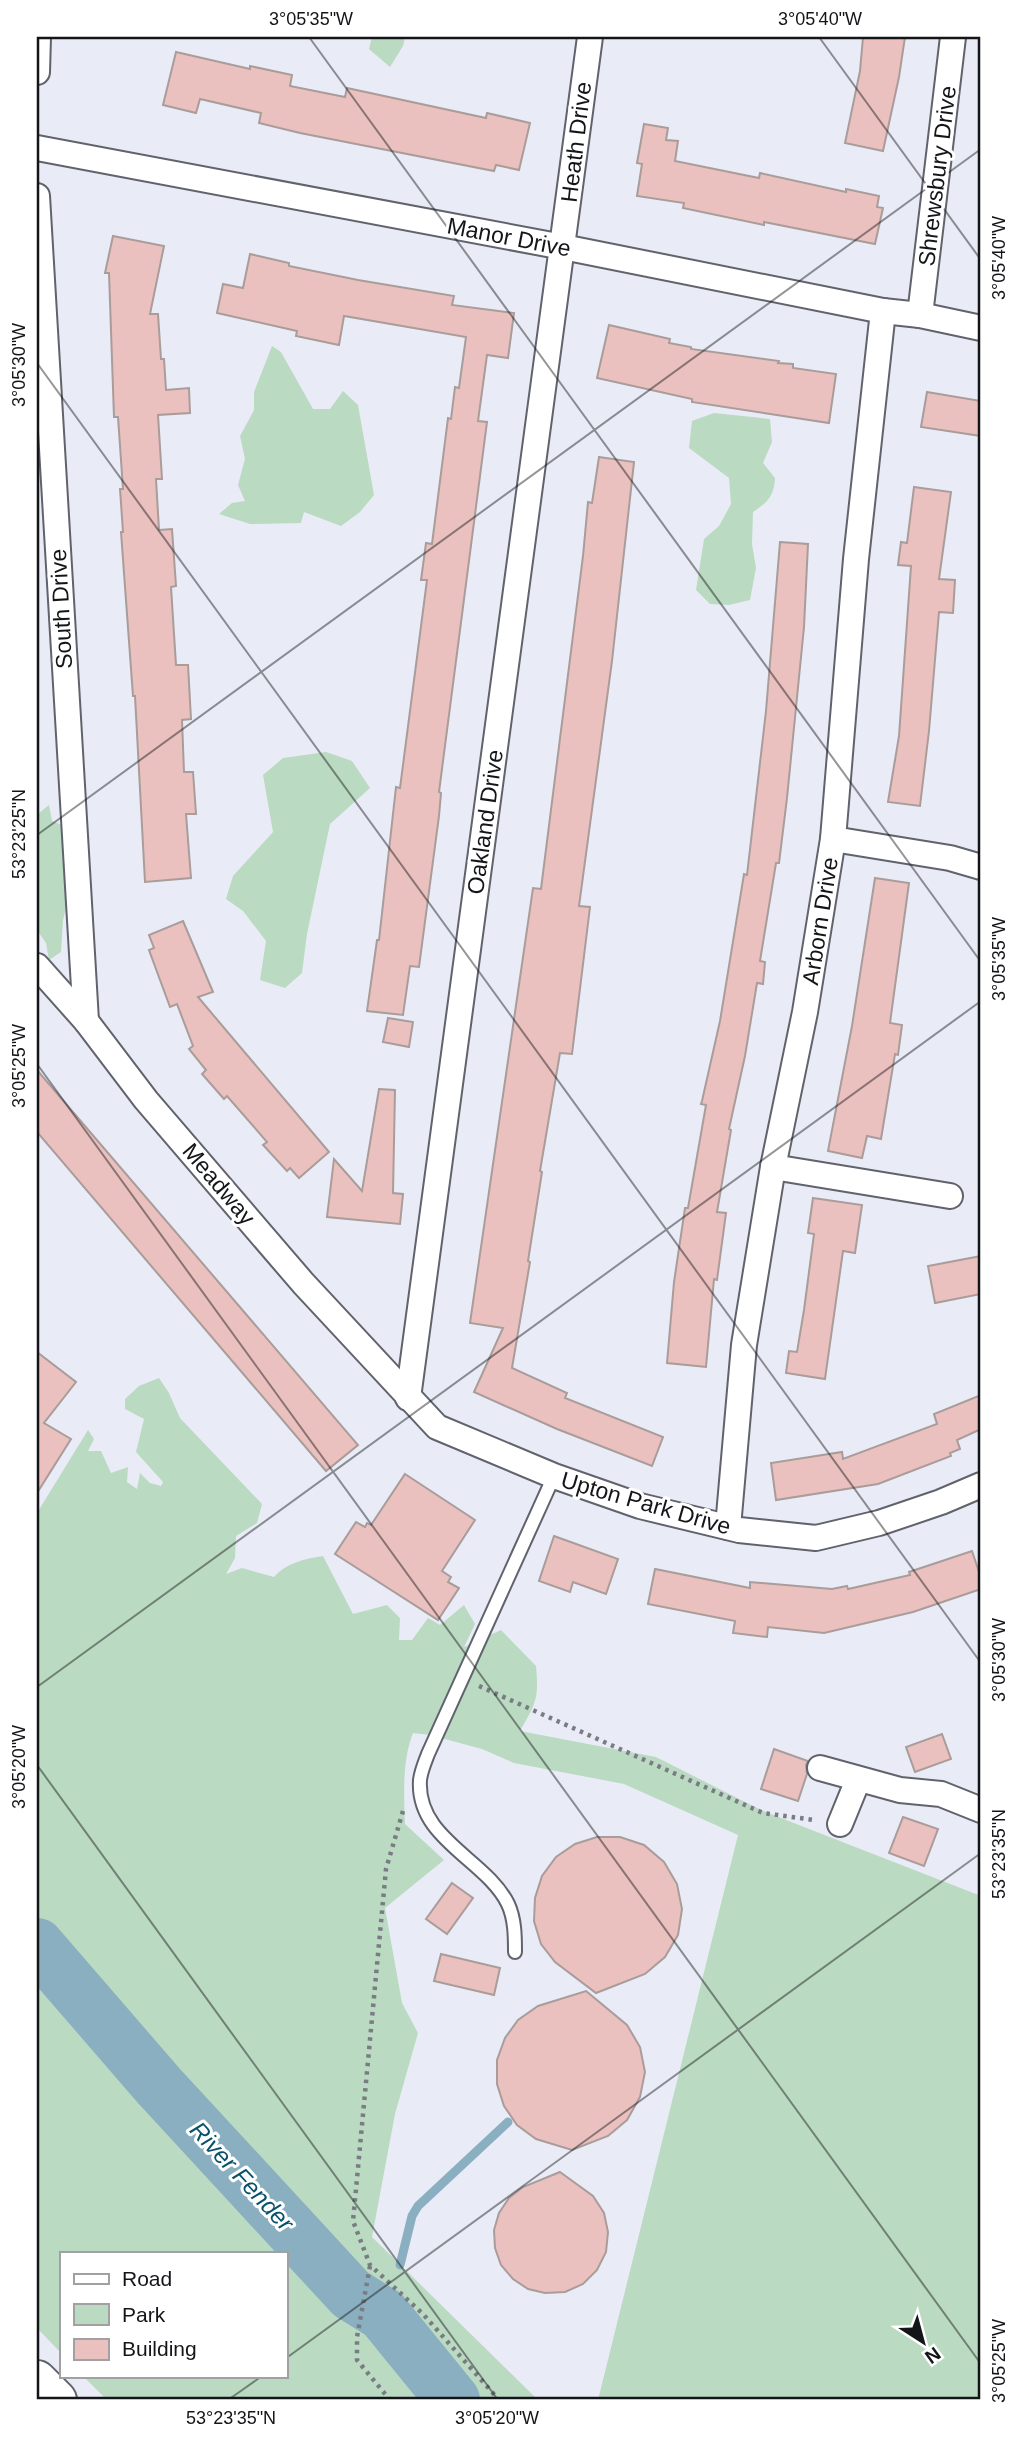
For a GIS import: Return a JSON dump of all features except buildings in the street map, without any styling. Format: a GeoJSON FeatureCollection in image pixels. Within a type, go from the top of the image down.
{"type":"FeatureCollection","features":[{"type":"Feature","properties":{"kind":"highway"},"geometry":{"type":"LineString","coordinates":[[37,2380],[57,2400]]}},
{"type":"Feature","properties":{"kind":"street"},"geometry":{"type":"LineString","coordinates":[[37,72],[38,37]]}},
{"type":"Feature","properties":{"kind":"street","name":"Heath Drive"},"geometry":{"type":"LineString","coordinates":[[563,247],[590,37]]}},
{"type":"Feature","properties":{"kind":"street","name":"Shrewsbury Drive"},"geometry":{"type":"LineString","coordinates":[[920,315],[953,37]]}},
{"type":"Feature","properties":{"kind":"street","name":"Manor Drive"},"geometry":{"type":"LineString","coordinates":[[37,148],[981,328]]}},
{"type":"Feature","properties":{"kind":"street","name":"South Drive"},"geometry":{"type":"LineString","coordinates":[[37,196],[86,1021]]}},
{"type":"Feature","properties":{"kind":"street","name":"Oakland Drive"},"geometry":{"type":"LineString","coordinates":[[408,1398],[563,247]]}},
{"type":"Feature","properties":{"kind":"street","name":"Arborn Drive"},"geometry":{"type":"LineString","coordinates":[[728,1527],[744,1345],[773,1167],[805,1012],[833,839],[857,546],[883,311]]}},
{"type":"Feature","properties":{"kind":"street"},"geometry":{"type":"LineString","coordinates":[[833,839],[950,858],[981,867]]}},
{"type":"Feature","properties":{"kind":"street","name":"Meadway"},"geometry":{"type":"LineString","coordinates":[[37,966],[86,1021],[146,1100],[303,1283],[408,1398]]}},
{"type":"Feature","properties":{"kind":"street"},"geometry":{"type":"LineString","coordinates":[[773,1167],[950,1196]]}},
{"type":"Feature","properties":{"kind":"street","name":"Upton Park Drive"},"geometry":{"type":"LineString","coordinates":[[408,1398],[437,1427],[554,1476],[640,1506],[739,1530],[816,1538],[879,1523],[981,1485]]}},
{"type":"Feature","properties":{"kind":"street"},"geometry":{"type":"LineString","coordinates":[[820,1768],[900,1790],[941,1794],[981,1810]]}},
{"type":"Feature","properties":{"kind":"street"},"geometry":{"type":"LineString","coordinates":[[840,1824],[858,1780]]}},
{"type":"Feature","properties":{"kind":"lane"},"geometry":{"type":"LineString","coordinates":[[515,1952],[516,1935],[509,1906],[495,1885],[449,1844],[432,1821],[421,1799],[420,1778],[428,1754],[554,1476]]}},
{"type":"Feature","properties":{"kind":"path"},"geometry":{"type":"LineString","coordinates":[[462,1679],[763,1813],[840,1824]]}},
{"type":"Feature","properties":{"kind":"path"},"geometry":{"type":"LineString","coordinates":[[390,2400],[357,2360],[357,2337],[370,2265],[354,2221],[386,1869],[401,1812],[421,1799]]}},
{"type":"Feature","properties":{"kind":"path"},"geometry":{"type":"LineString","coordinates":[[370,2265],[424,2314],[499,2400]]}},
{"type":"Feature","properties":{"kind":"green space"},"geometry":{"type":"Polygon","coordinates":[[[372,37],[405,37],[403,46],[390,67],[369,49],[372,37]]]}},
{"type":"Feature","properties":{"kind":"green space"},"geometry":{"type":"Polygon","coordinates":[[[272,346],[281,352],[313,409],[330,409],[343,391],[358,405],[374,495],[360,512],[341,526],[304,512],[301,523],[250,524],[219,514],[232,503],[245,501],[238,485],[245,459],[240,436],[254,410],[254,392],[272,346]]]}},
{"type":"Feature","properties":{"kind":"green space"},"geometry":{"type":"Polygon","coordinates":[[[714,413],[770,419],[772,442],[763,463],[775,478],[769,498],[753,512],[752,544],[756,568],[750,600],[729,605],[710,604],[696,590],[704,539],[719,526],[731,504],[729,478],[689,448],[692,421],[714,413]]]}},
{"type":"Feature","properties":{"kind":"green space"},"geometry":{"type":"Polygon","coordinates":[[[326,752],[352,761],[370,788],[330,824],[307,934],[302,973],[285,988],[260,980],[266,941],[243,911],[226,899],[233,876],[273,832],[263,775],[283,758],[326,752]]]}},
{"type":"Feature","properties":{"kind":"green space"},"geometry":{"type":"Polygon","coordinates":[[[49,805],[52,821],[62,825],[67,904],[61,952],[49,960],[46,943],[37,930],[37,829],[38,814],[49,805]]]}},
{"type":"Feature","properties":{"kind":"green space"},"geometry":{"type":"Polygon","coordinates":[[[159,1378],[180,1418],[262,1504],[257,1523],[236,1536],[235,1558],[226,1574],[242,1568],[274,1577],[296,1562],[323,1556],[353,1614],[387,1605],[400,1618],[399,1640],[412,1640],[428,1618],[440,1625],[464,1605],[475,1624],[464,1647],[501,1630],[536,1666],[535,1700],[520,1731],[656,1757],[763,1811],[981,1896],[981,2400],[598,2400],[738,1835],[624,1784],[514,1763],[482,1749],[413,1733],[405,1766],[405,1824],[444,1860],[385,1908],[402,2003],[418,2033],[395,2114],[372,2237],[538,2400],[107,2400],[85,2378],[287,2378],[287,2252],[60,2252],[60,2352],[37,2328],[37,1513],[88,1430],[94,1439],[88,1451],[101,1451],[111,1473],[128,1467],[127,1482],[137,1489],[140,1473],[150,1483],[161,1486],[163,1482],[136,1452],[144,1419],[125,1409],[125,1399],[139,1386],[159,1378]]]}},
{"type":"Feature","properties":{"kind":"waterway","name":"River Fender"},"geometry":{"type":"LineString","coordinates":[[37,1945],[159,2086],[351,2294],[383,2314],[453,2400]]}},
{"type":"Feature","properties":{"kind":"waterway"},"geometry":{"type":"LineString","coordinates":[[400,2265],[412,2216],[418,2206],[508,2122]]}},
{"type":"Feature","properties":{"kind":"waterway"},"geometry":{"type":"LineString","coordinates":[[383,2314],[393,2294]]}}]}
